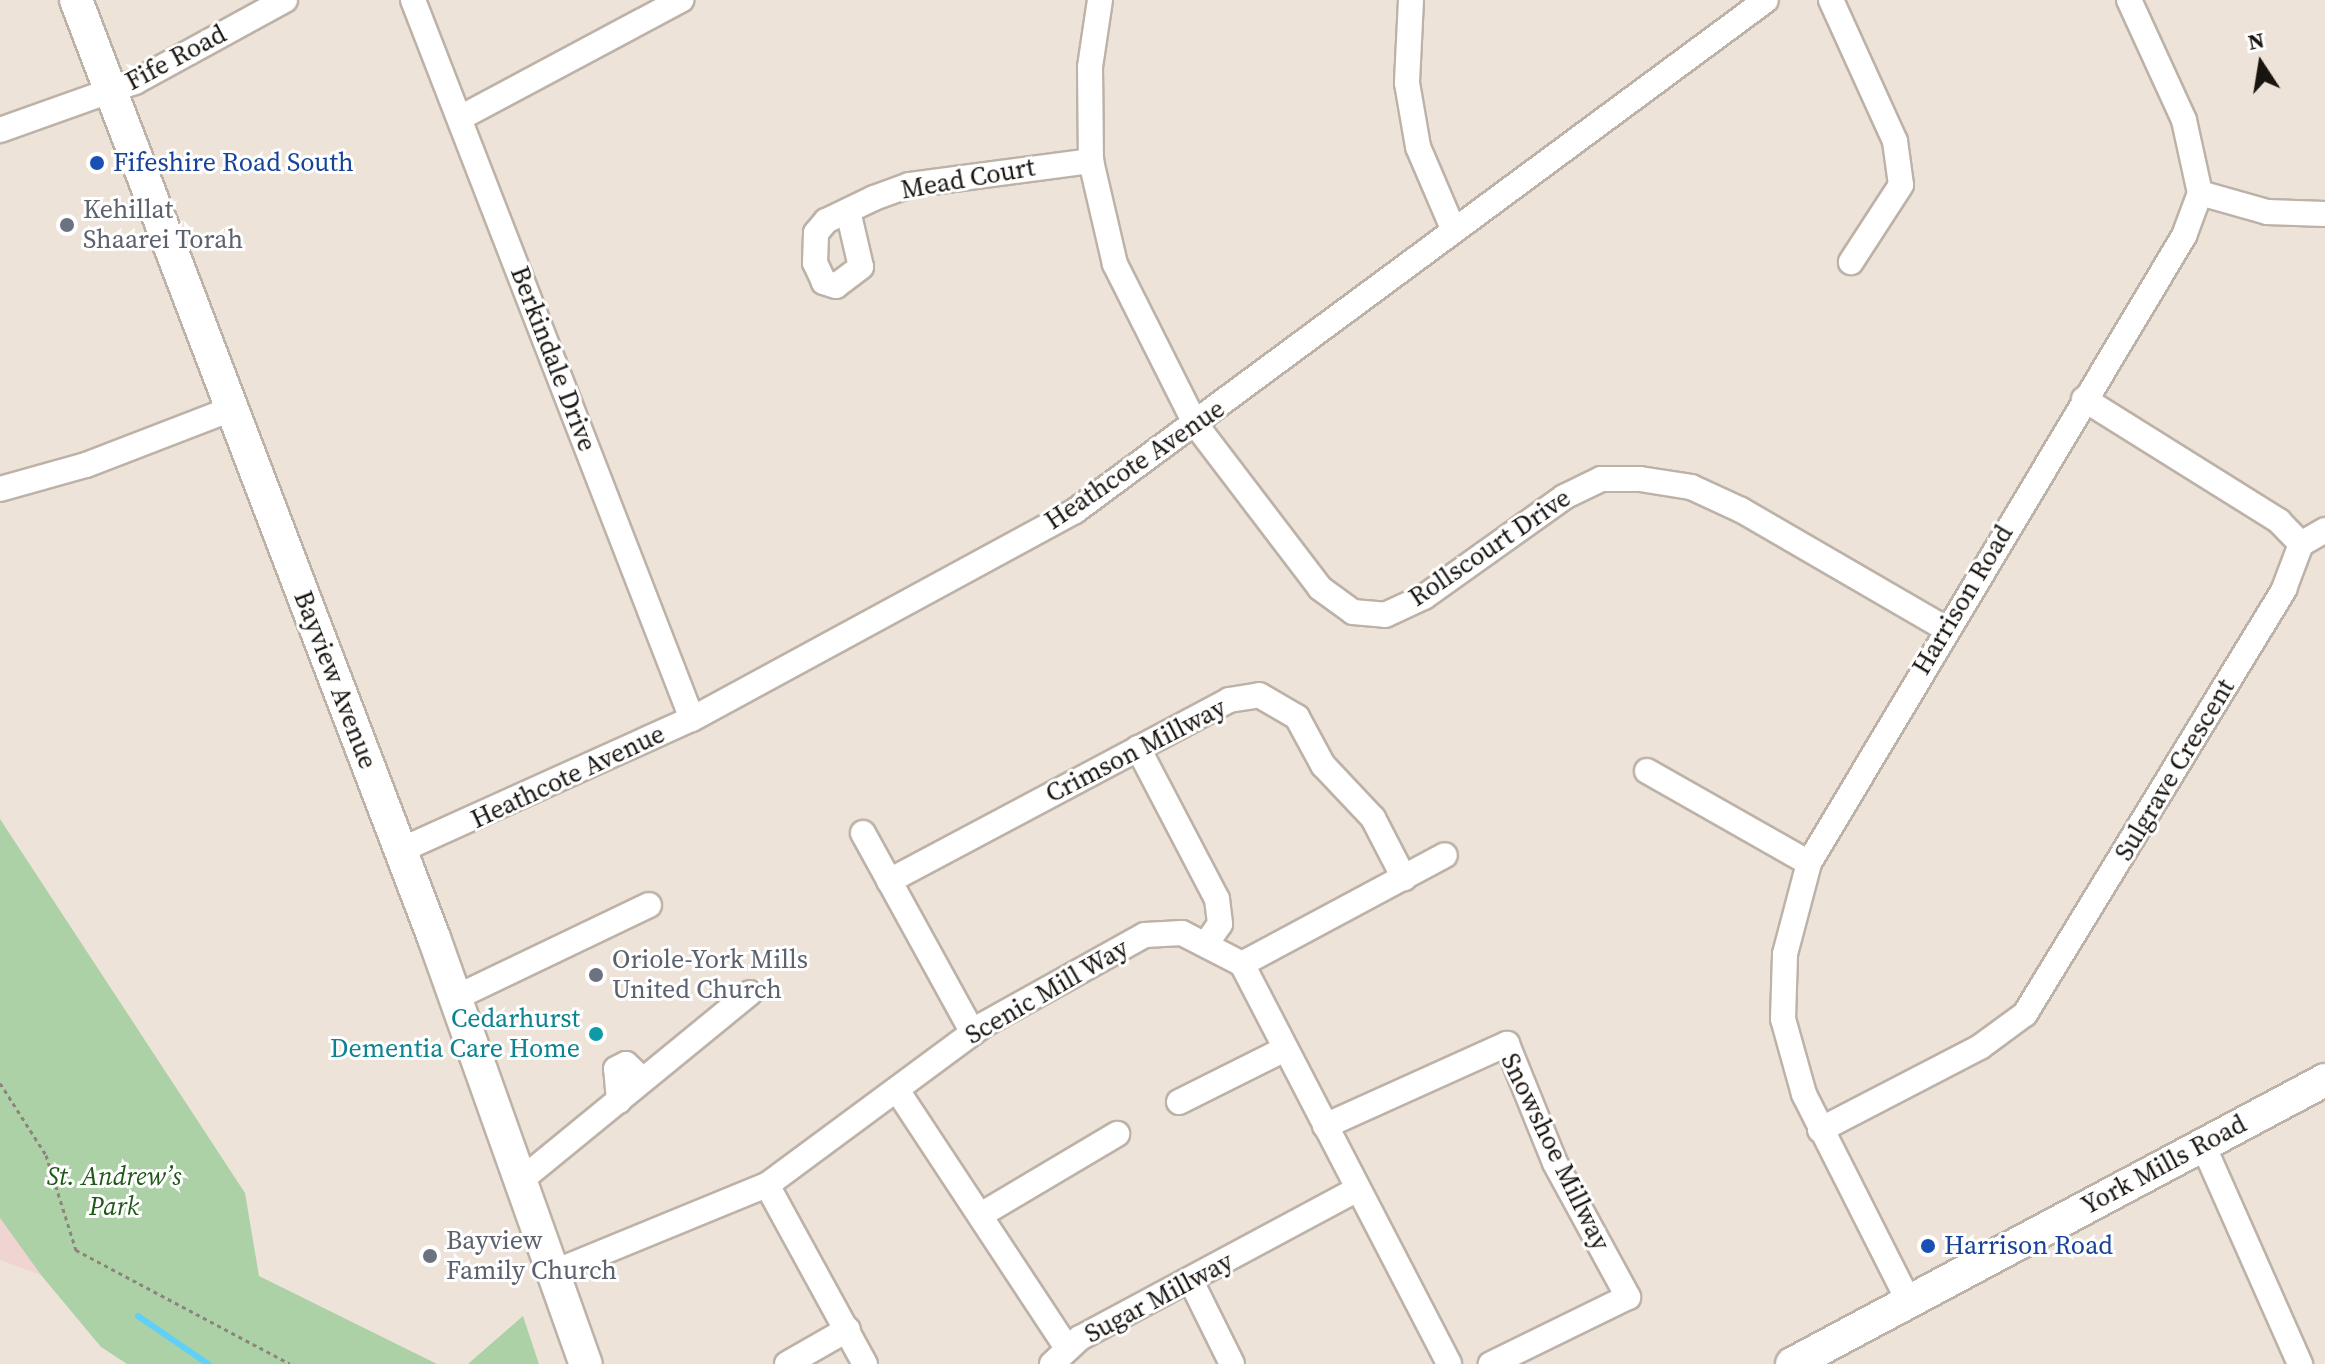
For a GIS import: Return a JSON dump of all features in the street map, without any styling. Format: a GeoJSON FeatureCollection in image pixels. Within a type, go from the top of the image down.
{"type":"FeatureCollection","features":[{"type":"Feature","properties":{"kind":"main road","name":"Bayview Avenue"},"geometry":{"type":"LineString","coordinates":[[76,0],[455,998],[586,1364]]}},
{"type":"Feature","properties":{"kind":"main road","name":"York Mills Road"},"geometry":{"type":"LineString","coordinates":[[1792,1364],[2325,1080]]}},
{"type":"Feature","properties":{"kind":"street","name":"Fife Road"},"geometry":{"type":"LineString","coordinates":[[0,130],[109,93],[285,0]]}},
{"type":"Feature","properties":{"kind":"street","name":"Berkindale Drive"},"geometry":{"type":"LineString","coordinates":[[413,0],[692,719]]}},
{"type":"Feature","properties":{"kind":"street"},"geometry":{"type":"LineString","coordinates":[[460,118],[681,0]]}},
{"type":"Feature","properties":{"kind":"street","name":"Rollscourt Drive"},"geometry":{"type":"LineString","coordinates":[[1100,0],[1090,67],[1091,161],[1115,264],[1196,425],[1320,588],[1353,612],[1398,609],[1564,497],[1601,479],[1640,479],[1691,487],[1741,510],[1946,629]]}},
{"type":"Feature","properties":{"kind":"street"},"geometry":{"type":"LineString","coordinates":[[1411,0],[1407,83],[1418,147],[1454,231]]}},
{"type":"Feature","properties":{"kind":"street","name":"Heathcote Avenue"},"geometry":{"type":"LineString","coordinates":[[399,851],[692,719],[1075,511],[1196,425],[1766,0]]}},
{"type":"Feature","properties":{"kind":"street"},"geometry":{"type":"LineString","coordinates":[[1831,0],[1895,141],[1901,185],[1851,262]]}},
{"type":"Feature","properties":{"kind":"street"},"geometry":{"type":"LineString","coordinates":[[2129,0],[2184,120],[2200,193],[2267,212],[2325,214]]}},
{"type":"Feature","properties":{"kind":"street","name":"Mead Court"},"geometry":{"type":"LineString","coordinates":[[848,211],[909,185],[1091,161]]}},
{"type":"Feature","properties":{"kind":"street","name":"Harrison Road"},"geometry":{"type":"LineString","coordinates":[[1909,1302],[1820,1130],[1791,1058],[1783,1008],[1790,923],[1809,863],[1946,629],[2184,236],[2200,193]]}},
{"type":"Feature","properties":{"kind":"street"},"geometry":{"type":"LineString","coordinates":[[2084,399],[2279,521],[2301,544],[2325,530]]}},
{"type":"Feature","properties":{"kind":"street"},"geometry":{"type":"LineString","coordinates":[[0,489],[86,465],[231,409]]}},
{"type":"Feature","properties":{"kind":"street","name":"Sulgrave Crescent"},"geometry":{"type":"LineString","coordinates":[[1820,1130],[1980,1047],[2025,1014],[2284,589],[2301,544]]}},
{"type":"Feature","properties":{"kind":"street","name":"Crimson Millway"},"geometry":{"type":"LineString","coordinates":[[889,881],[1229,700],[1259,695],[1281,703],[1297,717],[1323,765],[1373,818],[1404,878]]}},
{"type":"Feature","properties":{"kind":"street"},"geometry":{"type":"LineString","coordinates":[[1138,748],[1217,899],[1220,924],[1208,941]]}},
{"type":"Feature","properties":{"kind":"street"},"geometry":{"type":"LineString","coordinates":[[1647,771],[1809,863]]}},
{"type":"Feature","properties":{"kind":"street"},"geometry":{"type":"LineString","coordinates":[[863,833],[973,1033]]}},
{"type":"Feature","properties":{"kind":"street"},"geometry":{"type":"LineString","coordinates":[[1242,964],[1445,855]]}},
{"type":"Feature","properties":{"kind":"street"},"geometry":{"type":"LineString","coordinates":[[455,998],[649,905]]}},
{"type":"Feature","properties":{"kind":"street","name":"Scenic Mill Way"},"geometry":{"type":"LineString","coordinates":[[552,1273],[767,1185],[973,1033],[1145,935],[1208,941],[1242,964],[1325,1126],[1354,1191],[1449,1364]]}},
{"type":"Feature","properties":{"kind":"street"},"geometry":{"type":"LineString","coordinates":[[520,1181],[750,993]]}},
{"type":"Feature","properties":{"kind":"street","name":"Snowshoe Millway"},"geometry":{"type":"LineString","coordinates":[[1325,1126],[1507,1044],[1555,1163],[1628,1297],[1491,1364]]}},
{"type":"Feature","properties":{"kind":"street"},"geometry":{"type":"LineString","coordinates":[[1179,1102],[1285,1049]]}},
{"type":"Feature","properties":{"kind":"street","name":"Sugar Millway"},"geometry":{"type":"LineString","coordinates":[[897,1090],[984,1213],[1060,1356],[1354,1191]]}},
{"type":"Feature","properties":{"kind":"street"},"geometry":{"type":"LineString","coordinates":[[984,1213],[1117,1134]]}},
{"type":"Feature","properties":{"kind":"street"},"geometry":{"type":"LineString","coordinates":[[2203,1145],[2300,1364]]}},
{"type":"Feature","properties":{"kind":"street"},"geometry":{"type":"LineString","coordinates":[[767,1185],[865,1364]]}},
{"type":"Feature","properties":{"kind":"street"},"geometry":{"type":"LineString","coordinates":[[1192,1283],[1232,1364]]}},
{"type":"Feature","properties":{"kind":"street"},"geometry":{"type":"LineString","coordinates":[[787,1364],[848,1329]]}},
{"type":"Feature","properties":{"kind":"path"},"geometry":{"type":"LineString","coordinates":[[0,1083],[46,1155],[76,1250],[290,1364]]}},
{"type":"Feature","properties":{"kind":"shaded area"},"geometry":{"type":"Polygon","coordinates":[[[0,1218],[41,1275],[0,1260],[0,1218]]]}},
{"type":"Feature","properties":{"kind":"green space","name":"St. Andrew’s Park"},"geometry":{"type":"Polygon","coordinates":[[[0,819],[245,1193],[259,1276],[437,1364],[127,1364],[101,1347],[41,1275],[0,1218],[0,819]]]}},
{"type":"Feature","properties":{"kind":"green space"},"geometry":{"type":"Polygon","coordinates":[[[523,1316],[539,1364],[468,1364],[523,1316]]]}},
{"type":"Feature","properties":{"kind":"waterway"},"geometry":{"type":"LineString","coordinates":[[138,1316],[208,1364]]}},
{"type":"Feature","properties":{"kind":"place","name":"Fifeshire Road South"},"geometry":{"type":"Point","coordinates":[97,163]}},
{"type":"Feature","properties":{"kind":"place","name":"Kehillat Shaarei Torah"},"geometry":{"type":"Point","coordinates":[67,225]}},
{"type":"Feature","properties":{"kind":"place","name":"Oriole-York Mills United Church"},"geometry":{"type":"Point","coordinates":[596,975]}},
{"type":"Feature","properties":{"kind":"place","name":"Cedarhurst Dementia Care Home"},"geometry":{"type":"Point","coordinates":[596,1034]}},
{"type":"Feature","properties":{"kind":"place","name":"Harrison Road"},"geometry":{"type":"Point","coordinates":[1928,1246]}},
{"type":"Feature","properties":{"kind":"place","name":"Bayview Family Church"},"geometry":{"type":"Point","coordinates":[430,1256]}}]}
